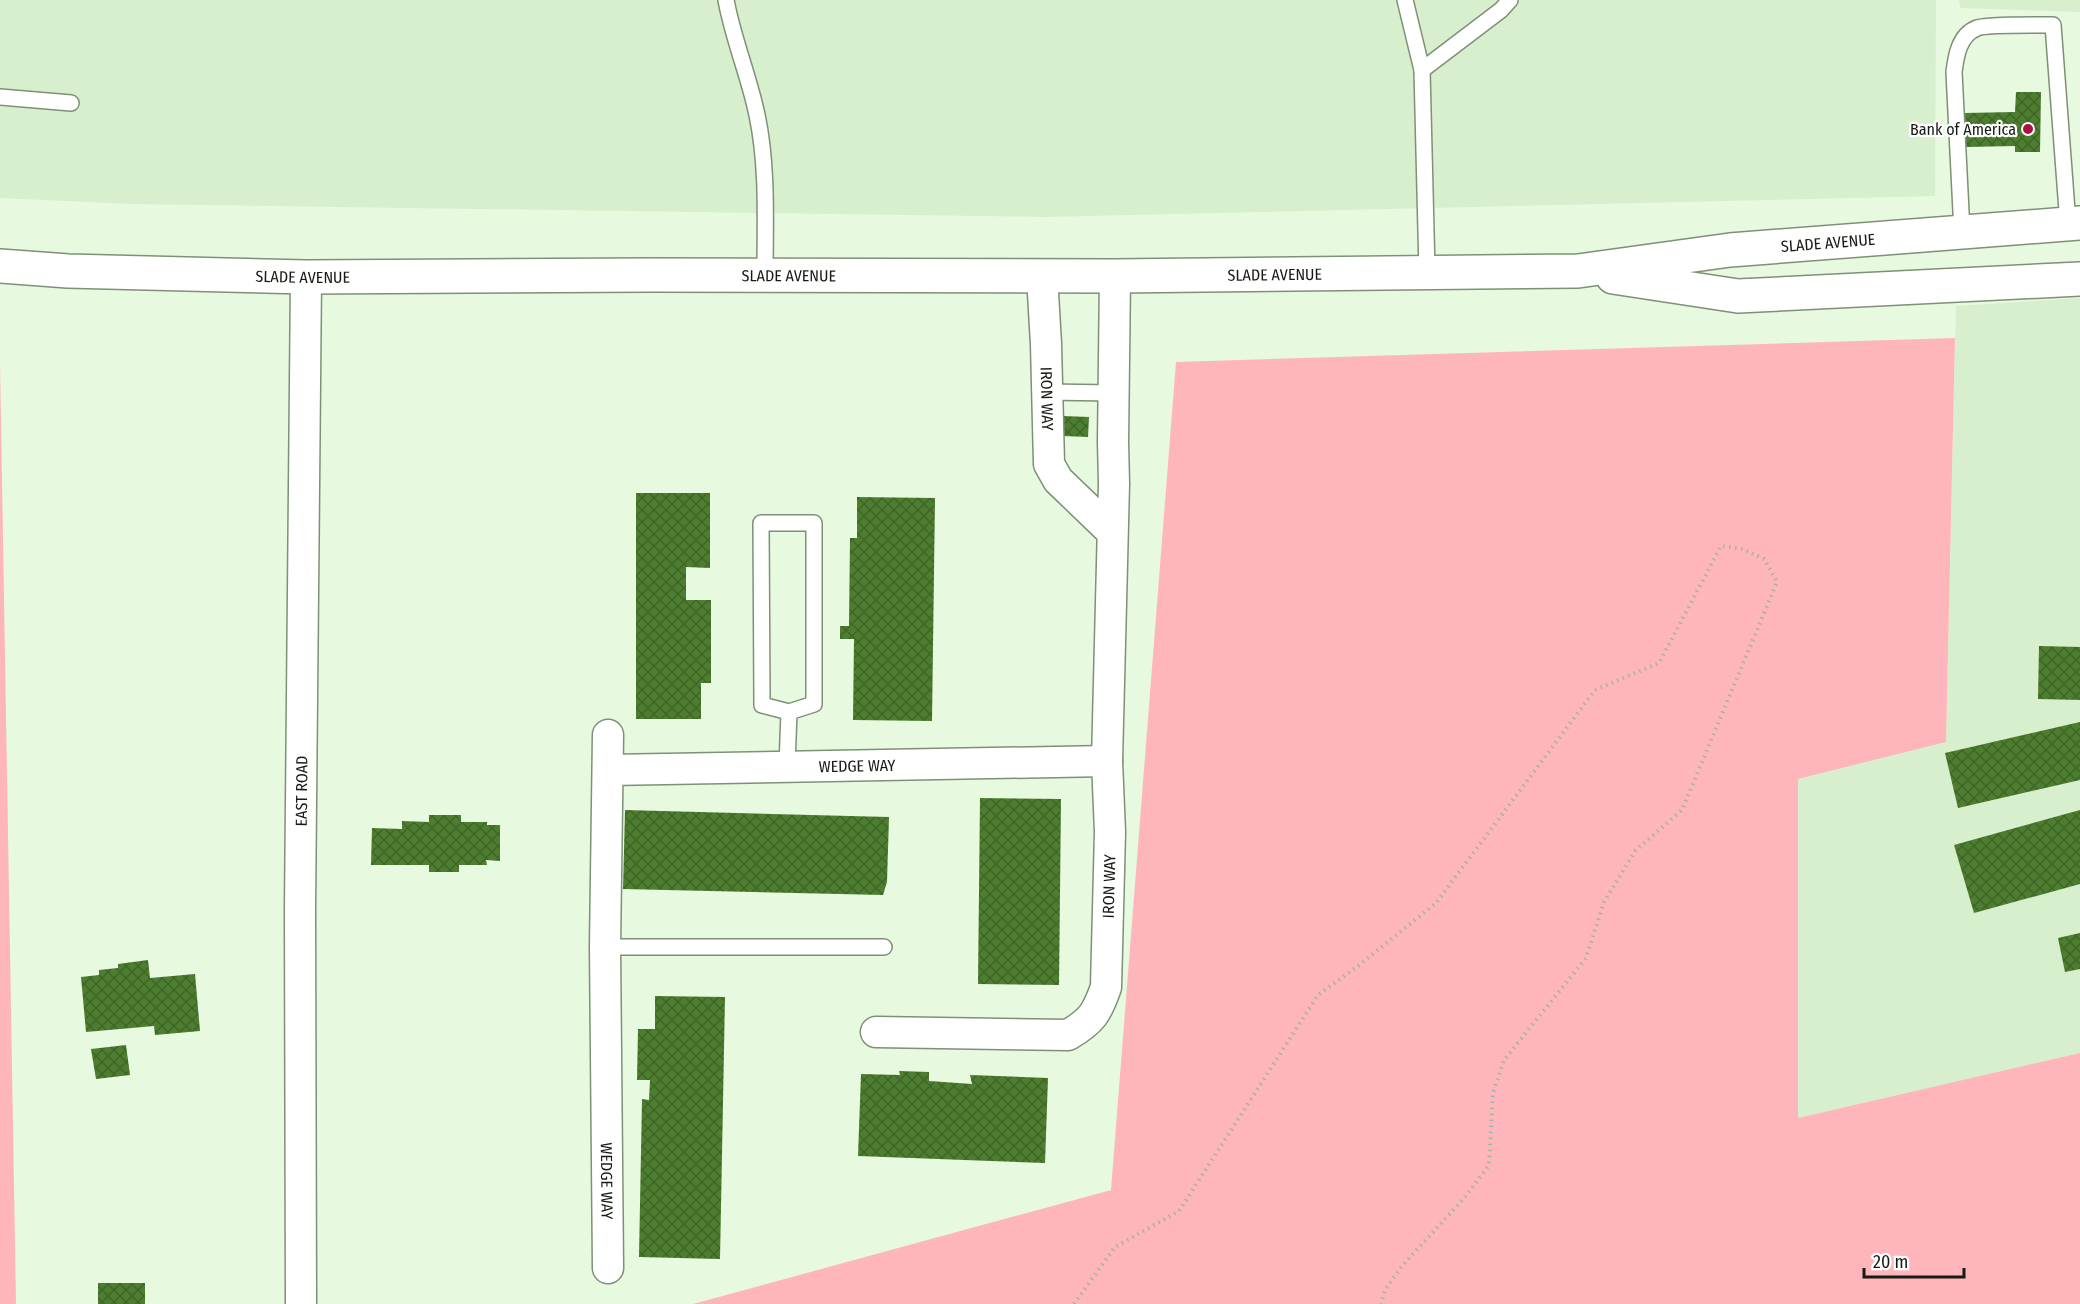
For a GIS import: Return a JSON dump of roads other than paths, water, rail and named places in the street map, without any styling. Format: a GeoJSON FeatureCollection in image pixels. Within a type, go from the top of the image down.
{"type":"FeatureCollection","features":[{"type":"Feature","properties":{"kind":"main road","name":"SLADE AVENUE"},"geometry":{"type":"LineString","coordinates":[[0,266],[68,271],[306,277],[1115,276],[1578,271],[1730,250],[2074,224]]}},
{"type":"Feature","properties":{"kind":"main road","name":"SLADE AVENUE"},"geometry":{"type":"LineString","coordinates":[[1578,271],[1738,296],[2080,279]]}},
{"type":"Feature","properties":{"kind":"street","name":"IRON WAY"},"geometry":{"type":"LineString","coordinates":[[1042,276],[1049,464],[1058,480],[1112,532]]}},
{"type":"Feature","properties":{"kind":"street","name":"IRON WAY"},"geometry":{"type":"LineString","coordinates":[[876,1032],[1068,1035],[1085,1026],[1098,1009],[1106,987],[1110,832],[1107,761],[1115,276]]}},
{"type":"Feature","properties":{"kind":"street","name":"EAST ROAD"},"geometry":{"type":"LineString","coordinates":[[301,1304],[300,896],[306,277]]}},
{"type":"Feature","properties":{"kind":"street","name":"WEDGE WAY"},"geometry":{"type":"LineString","coordinates":[[608,735],[605,947],[608,1268]]}},
{"type":"Feature","properties":{"kind":"street","name":"WEDGE WAY"},"geometry":{"type":"LineString","coordinates":[[608,770],[1107,761]]}},
{"type":"Feature","properties":{"kind":"lane"},"geometry":{"type":"LineString","coordinates":[[726,0],[757,115],[764,161],[765,275]]}},
{"type":"Feature","properties":{"kind":"lane"},"geometry":{"type":"LineString","coordinates":[[1405,0],[1422,70],[1427,272]]}},
{"type":"Feature","properties":{"kind":"lane"},"geometry":{"type":"LineString","coordinates":[[1422,70],[1502,10],[1510,0]]}},
{"type":"Feature","properties":{"kind":"lane"},"geometry":{"type":"LineString","coordinates":[[1962,232],[1954,72],[1957,51],[1968,35],[1978,27],[2053,25],[2074,224]]}},
{"type":"Feature","properties":{"kind":"lane"},"geometry":{"type":"LineString","coordinates":[[0,97],[71,103]]}},
{"type":"Feature","properties":{"kind":"lane"},"geometry":{"type":"LineString","coordinates":[[1046,392],[1114,393]]}},
{"type":"Feature","properties":{"kind":"lane"},"geometry":{"type":"LineString","coordinates":[[761,523],[814,523],[814,704],[789,712],[762,705],[761,523]]}},
{"type":"Feature","properties":{"kind":"lane"},"geometry":{"type":"LineString","coordinates":[[787,766],[789,712]]}},
{"type":"Feature","properties":{"kind":"lane"},"geometry":{"type":"LineString","coordinates":[[605,947],[884,947]]}},
{"type":"Feature","properties":{"kind":"place","name":"Bank of America"},"geometry":{"type":"Point","coordinates":[2028,129]}}]}
